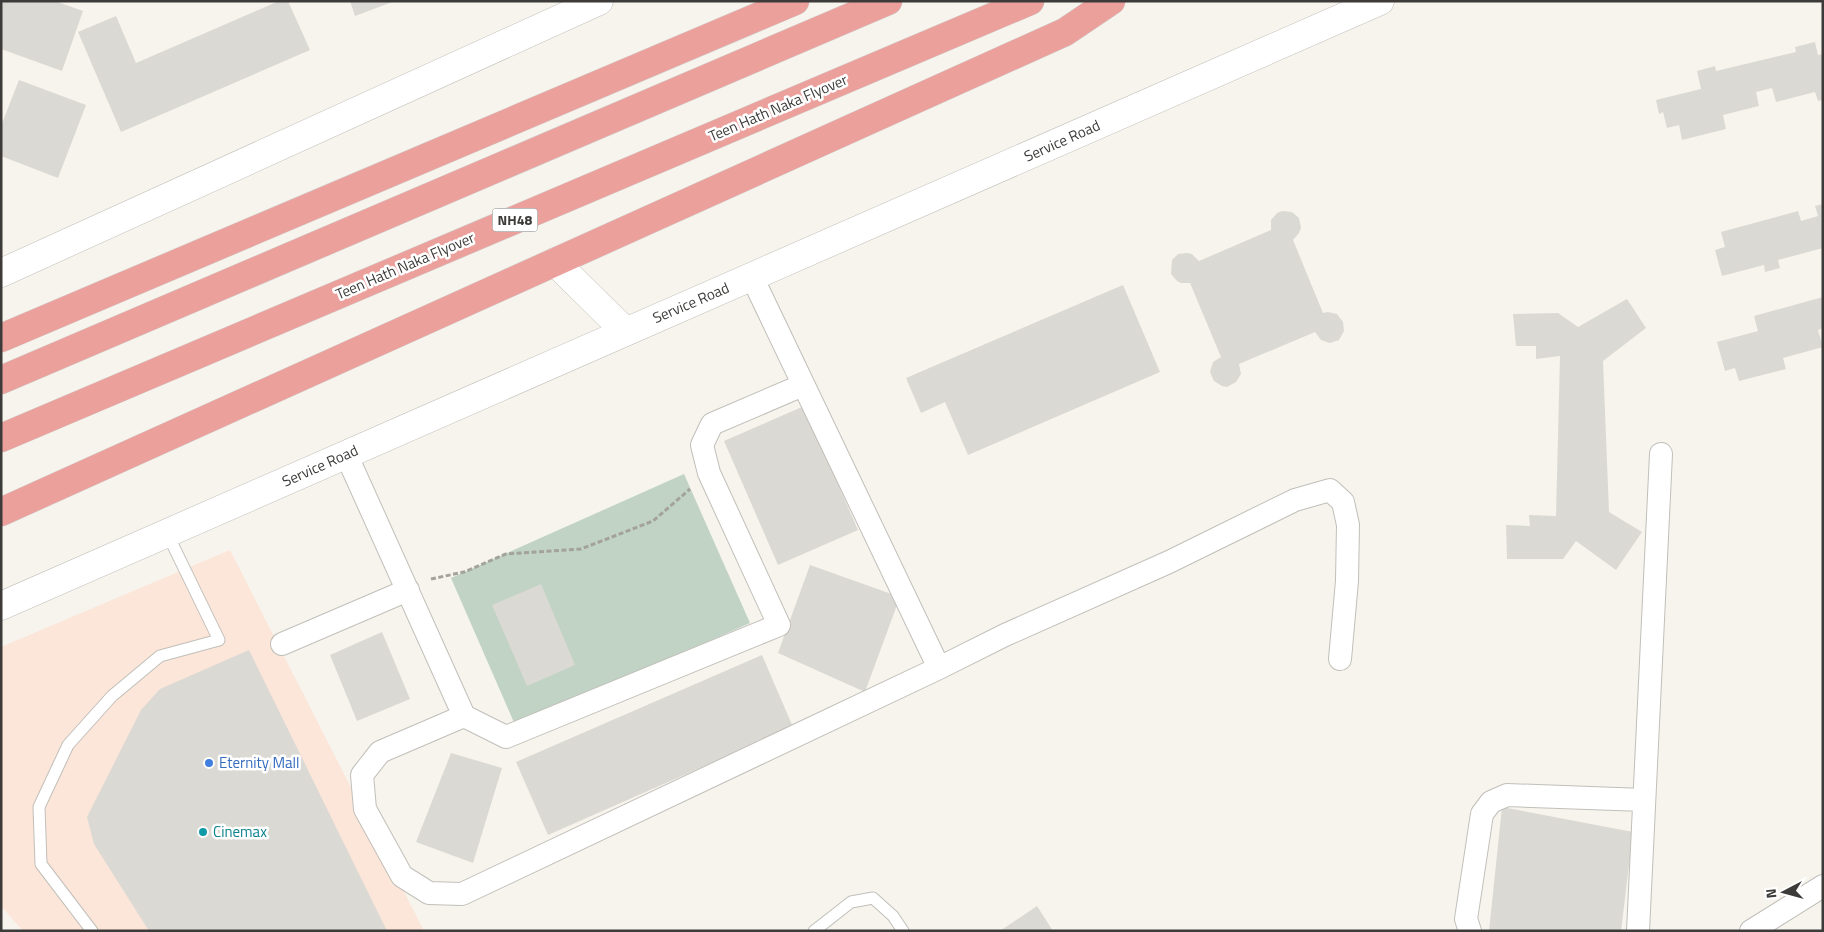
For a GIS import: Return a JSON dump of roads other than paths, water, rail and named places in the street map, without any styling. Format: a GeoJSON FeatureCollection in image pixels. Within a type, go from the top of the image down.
{"type":"FeatureCollection","features":[{"type":"Feature","properties":{"kind":"highway"},"geometry":{"type":"LineString","coordinates":[[1,338],[795,1]]}},
{"type":"Feature","properties":{"kind":"highway"},"geometry":{"type":"LineString","coordinates":[[1,380],[888,1]]}},
{"type":"Feature","properties":{"kind":"highway","name":"Teen Hath Naka Flyover"},"geometry":{"type":"LineString","coordinates":[[1,438],[1030,1]]}},
{"type":"Feature","properties":{"kind":"highway"},"geometry":{"type":"LineString","coordinates":[[1,512],[1065,32],[1111,1]]}},
{"type":"Feature","properties":{"kind":"street"},"geometry":{"type":"LineString","coordinates":[[1,273],[600,1]]}},
{"type":"Feature","properties":{"kind":"street","name":"Service Road"},"geometry":{"type":"LineString","coordinates":[[1,606],[1380,1]]}},
{"type":"Feature","properties":{"kind":"street"},"geometry":{"type":"LineString","coordinates":[[555,262],[625,331]]}},
{"type":"Feature","properties":{"kind":"street"},"geometry":{"type":"LineString","coordinates":[[752,277],[939,668]]}},
{"type":"Feature","properties":{"kind":"street"},"geometry":{"type":"LineString","coordinates":[[346,454],[464,716],[506,737],[779,625],[709,473],[702,445],[712,424],[803,385]]}},
{"type":"Feature","properties":{"kind":"street"},"geometry":{"type":"LineString","coordinates":[[1638,931],[1661,454]]}},
{"type":"Feature","properties":{"kind":"street"},"geometry":{"type":"LineString","coordinates":[[464,716],[380,752],[362,775],[365,809],[402,876],[429,893],[462,894],[939,668],[1005,634],[1169,562],[1295,500],[1330,490],[1343,502],[1348,525],[1340,659]]}},
{"type":"Feature","properties":{"kind":"street"},"geometry":{"type":"LineString","coordinates":[[282,644],[407,587]]}},
{"type":"Feature","properties":{"kind":"street"},"geometry":{"type":"LineString","coordinates":[[1470,931],[1466,919],[1482,814],[1491,802],[1507,795],[1644,800]]}},
{"type":"Feature","properties":{"kind":"street"},"geometry":{"type":"LineString","coordinates":[[1751,931],[1823,886]]}},
{"type":"Feature","properties":{"kind":"lane"},"geometry":{"type":"LineString","coordinates":[[92,931],[41,864],[38,807],[68,745],[112,696],[160,656],[218,640],[168,533]]}},
{"type":"Feature","properties":{"kind":"lane"},"geometry":{"type":"LineString","coordinates":[[814,931],[851,902],[873,898],[893,916],[903,931]]}},
{"type":"Feature","properties":{"kind":"place","name":"Eternity Mall"},"geometry":{"type":"Point","coordinates":[209,763]}},
{"type":"Feature","properties":{"kind":"place","name":"Cinemax"},"geometry":{"type":"Point","coordinates":[203,832]}}]}
